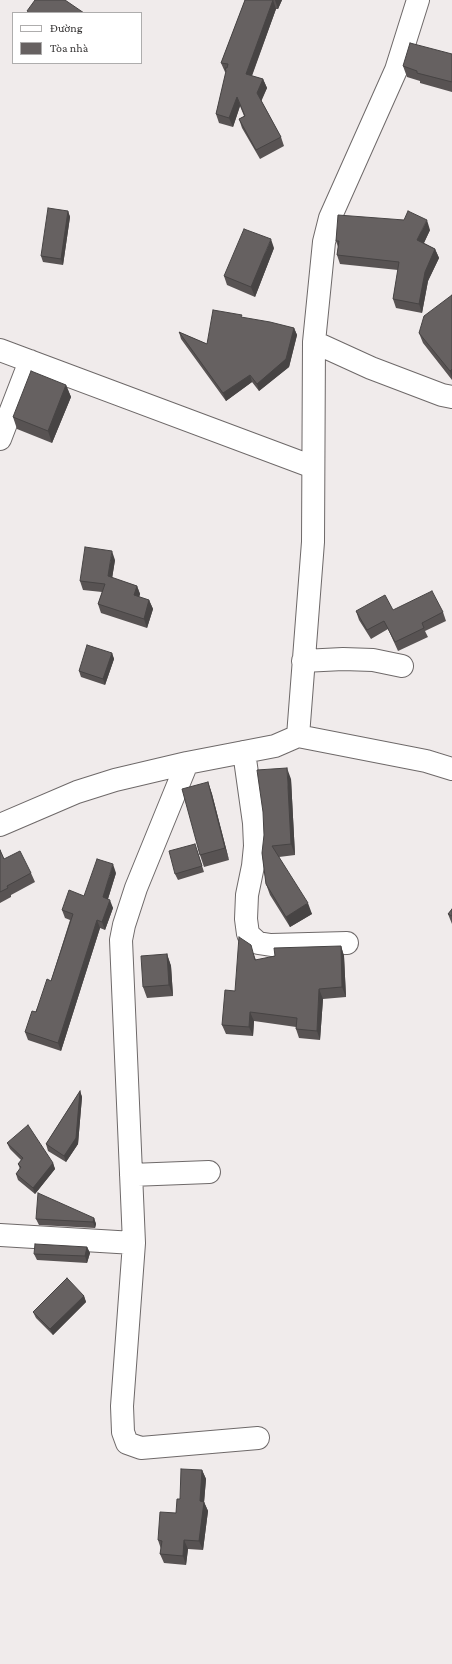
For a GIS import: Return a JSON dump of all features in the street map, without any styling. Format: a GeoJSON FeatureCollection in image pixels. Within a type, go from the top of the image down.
{"type":"FeatureCollection","features":[{"type":"Feature","properties":{"kind":"street"},"geometry":{"type":"LineString","coordinates":[[298,736],[313,542],[314,342],[323,255],[330,218],[396,70],[418,0]]}},
{"type":"Feature","properties":{"kind":"street"},"geometry":{"type":"LineString","coordinates":[[314,342],[371,368],[442,395],[452,397]]}},
{"type":"Feature","properties":{"kind":"street"},"geometry":{"type":"LineString","coordinates":[[0,350],[313,467]]}},
{"type":"Feature","properties":{"kind":"street"},"geometry":{"type":"LineString","coordinates":[[0,439],[30,361]]}},
{"type":"Feature","properties":{"kind":"street"},"geometry":{"type":"LineString","coordinates":[[303,662],[343,658],[373,660],[402,666]]}},
{"type":"Feature","properties":{"kind":"street"},"geometry":{"type":"LineString","coordinates":[[0,824],[77,792],[115,780],[187,763],[275,746],[298,736],[426,761],[452,769]]}},
{"type":"Feature","properties":{"kind":"street"},"geometry":{"type":"LineString","coordinates":[[244,752],[254,823],[255,846],[253,866],[247,895],[246,919],[248,934],[258,943],[271,945],[347,943]]}},
{"type":"Feature","properties":{"kind":"street"},"geometry":{"type":"LineString","coordinates":[[187,763],[136,888],[124,925],[121,940],[134,1243],[122,1406],[123,1432],[127,1443],[141,1448],[258,1438]]}},
{"type":"Feature","properties":{"kind":"street"},"geometry":{"type":"LineString","coordinates":[[131,1175],[209,1172]]}},
{"type":"Feature","properties":{"kind":"street"},"geometry":{"type":"LineString","coordinates":[[0,1234],[134,1243]]}},
{"type":"Feature","properties":{"kind":"building"},"geometry":{"type":"Polygon","coordinates":[[[35,0],[65,0],[83,12],[28,12],[27,11],[35,0]]]}},
{"type":"Feature","properties":{"kind":"building"},"geometry":{"type":"Polygon","coordinates":[[[245,0],[273,0],[246,74],[263,79],[257,93],[281,137],[256,150],[239,119],[245,116],[237,97],[229,118],[216,114],[226,71],[225,68],[227,68],[228,64],[221,63],[245,0]]]}},
{"type":"Feature","properties":{"kind":"building"},"geometry":{"type":"Polygon","coordinates":[[[410,43],[452,54],[452,82],[417,73],[417,71],[403,66],[410,43]]]}},
{"type":"Feature","properties":{"kind":"building"},"geometry":{"type":"Polygon","coordinates":[[[48,208],[68,211],[61,259],[41,256],[48,208]]]}},
{"type":"Feature","properties":{"kind":"building"},"geometry":{"type":"Polygon","coordinates":[[[408,211],[427,220],[417,240],[435,249],[425,272],[419,304],[393,299],[399,262],[337,255],[339,241],[336,241],[338,215],[404,220],[408,211]]]}},
{"type":"Feature","properties":{"kind":"building"},"geometry":{"type":"Polygon","coordinates":[[[244,229],[271,239],[251,287],[224,276],[244,229]]]}},
{"type":"Feature","properties":{"kind":"building"},"geometry":{"type":"Polygon","coordinates":[[[452,295],[452,369],[450,371],[419,333],[424,316],[452,295]]]}},
{"type":"Feature","properties":{"kind":"building"},"geometry":{"type":"Polygon","coordinates":[[[213,310],[242,315],[241,317],[294,328],[286,359],[257,384],[250,375],[223,393],[179,332],[207,344],[213,310]]]}},
{"type":"Feature","properties":{"kind":"building"},"geometry":{"type":"Polygon","coordinates":[[[31,371],[66,385],[48,431],[13,417],[31,371]]]}},
{"type":"Feature","properties":{"kind":"building"},"geometry":{"type":"Polygon","coordinates":[[[85,547],[112,551],[108,576],[137,586],[134,595],[149,600],[144,619],[98,604],[105,584],[80,581],[85,547]]]}},
{"type":"Feature","properties":{"kind":"building"},"geometry":{"type":"Polygon","coordinates":[[[432,591],[443,612],[422,623],[424,628],[395,642],[384,621],[367,630],[356,611],[385,595],[393,610],[432,591]]]}},
{"type":"Feature","properties":{"kind":"building"},"geometry":{"type":"Polygon","coordinates":[[[87,645],[112,653],[103,679],[79,671],[87,645]]]}},
{"type":"Feature","properties":{"kind":"building"},"geometry":{"type":"Polygon","coordinates":[[[287,768],[291,844],[272,846],[308,903],[286,917],[266,884],[262,853],[264,835],[263,812],[257,770],[287,768]]]}},
{"type":"Feature","properties":{"kind":"building"},"geometry":{"type":"Polygon","coordinates":[[[208,782],[225,848],[200,855],[182,789],[208,782]]]}},
{"type":"Feature","properties":{"kind":"building"},"geometry":{"type":"Polygon","coordinates":[[[195,844],[202,866],[175,874],[169,851],[195,844]]]}},
{"type":"Feature","properties":{"kind":"building"},"geometry":{"type":"Polygon","coordinates":[[[0,850],[4,859],[20,851],[31,873],[7,886],[8,888],[0,892],[0,850]]]}},
{"type":"Feature","properties":{"kind":"building"},"geometry":{"type":"Polygon","coordinates":[[[97,859],[113,864],[103,897],[110,900],[102,922],[97,920],[58,1043],[25,1032],[32,1011],[36,1012],[47,979],[51,981],[73,914],[62,910],[69,890],[84,896],[97,859]]]}},
{"type":"Feature","properties":{"kind":"building"},"geometry":{"type":"Polygon","coordinates":[[[452,909],[452,916],[448,914],[452,909]]]}},
{"type":"Feature","properties":{"kind":"building"},"geometry":{"type":"Polygon","coordinates":[[[239,937],[251,945],[255,960],[275,956],[274,948],[341,946],[342,987],[319,989],[317,1031],[296,1029],[297,1018],[250,1012],[249,1027],[222,1025],[225,990],[235,991],[239,937]]]}},
{"type":"Feature","properties":{"kind":"building"},"geometry":{"type":"Polygon","coordinates":[[[167,954],[169,985],[143,987],[141,956],[167,954]]]}},
{"type":"Feature","properties":{"kind":"building"},"geometry":{"type":"Polygon","coordinates":[[[80,1091],[76,1138],[64,1156],[46,1144],[80,1091]]]}},
{"type":"Feature","properties":{"kind":"building"},"geometry":{"type":"Polygon","coordinates":[[[28,1125],[53,1163],[33,1188],[16,1174],[21,1167],[18,1164],[23,1158],[7,1143],[28,1125]]]}},
{"type":"Feature","properties":{"kind":"building"},"geometry":{"type":"Polygon","coordinates":[[[38,1193],[94,1218],[93,1222],[36,1219],[38,1193]]]}},
{"type":"Feature","properties":{"kind":"building"},"geometry":{"type":"Polygon","coordinates":[[[35,1244],[87,1247],[85,1256],[34,1254],[35,1244]]]}},
{"type":"Feature","properties":{"kind":"building"},"geometry":{"type":"Polygon","coordinates":[[[67,1278],[84,1296],[50,1329],[33,1312],[67,1278]]]}},
{"type":"Feature","properties":{"kind":"building"},"geometry":{"type":"Polygon","coordinates":[[[181,1469],[202,1470],[200,1501],[204,1502],[199,1541],[184,1540],[183,1556],[160,1554],[162,1541],[158,1540],[160,1512],[176,1513],[177,1499],[180,1499],[181,1469]]]}}]}
